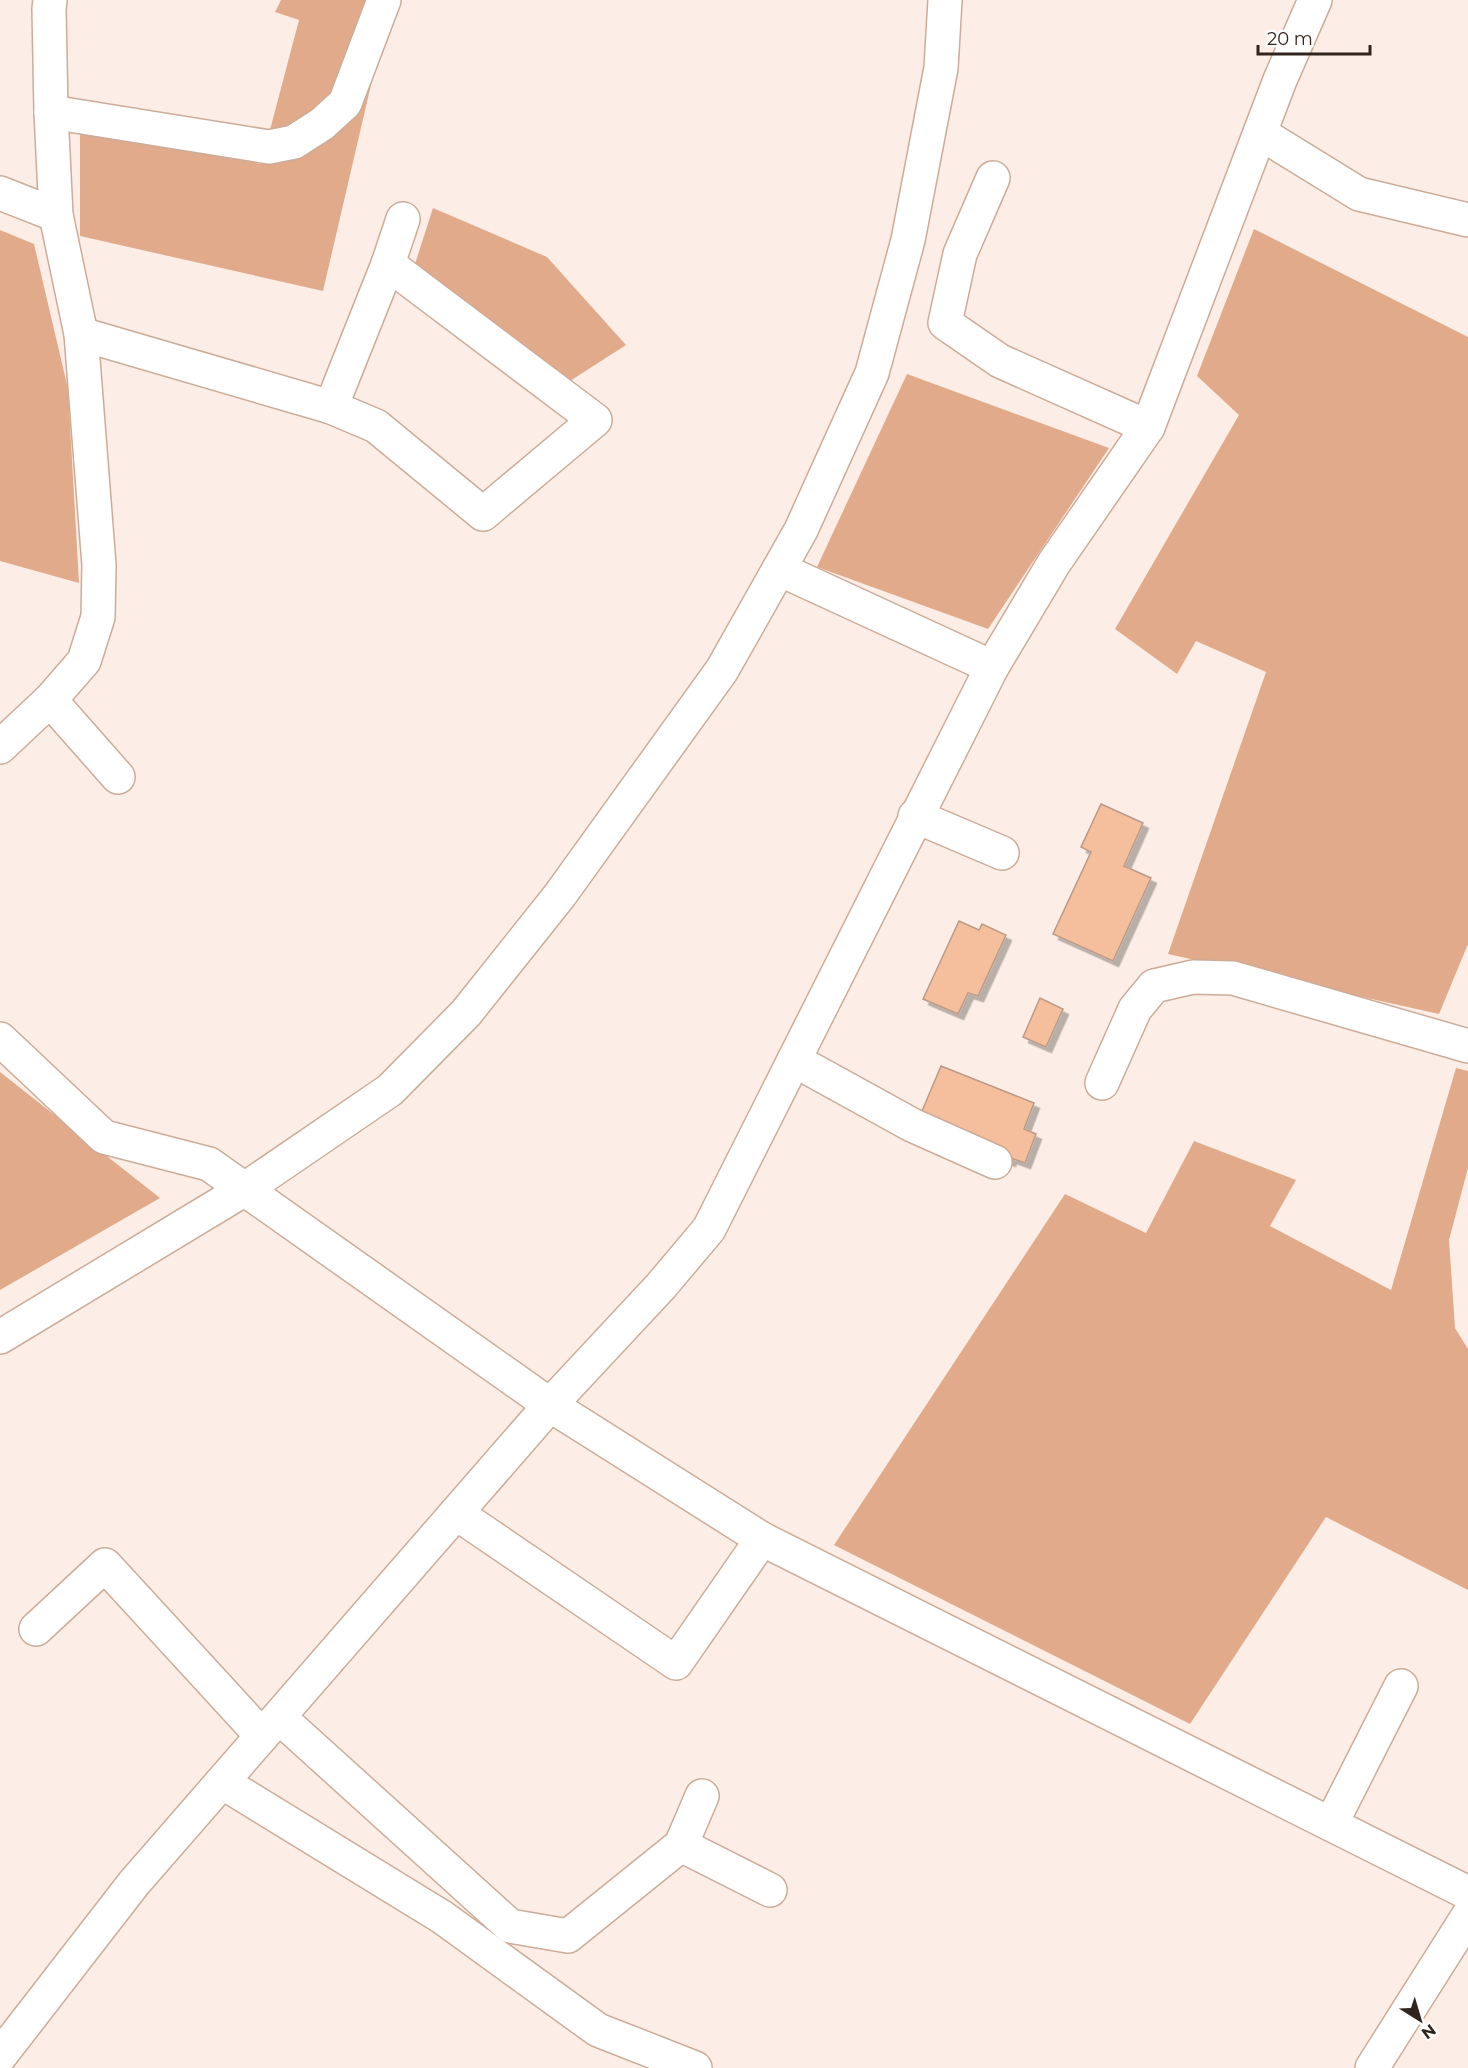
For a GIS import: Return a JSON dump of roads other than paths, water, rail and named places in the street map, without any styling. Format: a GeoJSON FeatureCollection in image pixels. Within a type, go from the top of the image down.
{"type":"FeatureCollection","features":[{"type":"Feature","properties":{"kind":"street"},"geometry":{"type":"LineString","coordinates":[[0,747],[51,700],[84,661],[98,617],[99,565],[81,334],[56,215],[48,9],[50,0]]}},
{"type":"Feature","properties":{"kind":"street"},"geometry":{"type":"LineString","coordinates":[[51,112],[269,147],[294,142],[322,124],[345,103],[384,0]]}},
{"type":"Feature","properties":{"kind":"street"},"geometry":{"type":"LineString","coordinates":[[0,1337],[245,1189],[390,1090],[466,1013],[560,895],[722,670],[801,530],[872,373],[908,240],[941,68],[945,0]]}},
{"type":"Feature","properties":{"kind":"street"},"geometry":{"type":"LineString","coordinates":[[0,2056],[134,1883],[550,1405],[661,1286],[709,1229],[992,667],[1054,563],[1148,427],[1280,80],[1315,0]]}},
{"type":"Feature","properties":{"kind":"street"},"geometry":{"type":"LineString","coordinates":[[1260,133],[1359,194],[1468,220]]}},
{"type":"Feature","properties":{"kind":"street"},"geometry":{"type":"LineString","coordinates":[[993,178],[960,254],[945,323],[1000,361],[1148,427]]}},
{"type":"Feature","properties":{"kind":"street"},"geometry":{"type":"LineString","coordinates":[[0,193],[56,215]]}},
{"type":"Feature","properties":{"kind":"street"},"geometry":{"type":"LineString","coordinates":[[331,407],[388,264],[403,219]]}},
{"type":"Feature","properties":{"kind":"street"},"geometry":{"type":"LineString","coordinates":[[81,334],[331,407],[376,426],[483,514],[595,420],[388,264]]}},
{"type":"Feature","properties":{"kind":"street"},"geometry":{"type":"LineString","coordinates":[[778,569],[992,667]]}},
{"type":"Feature","properties":{"kind":"street"},"geometry":{"type":"LineString","coordinates":[[51,700],[118,777]]}},
{"type":"Feature","properties":{"kind":"street"},"geometry":{"type":"LineString","coordinates":[[915,816],[1002,853]]}},
{"type":"Feature","properties":{"kind":"street"},"geometry":{"type":"LineString","coordinates":[[1102,1083],[1135,1009],[1154,986],[1193,977],[1233,978],[1468,1046]]}},
{"type":"Feature","properties":{"kind":"street"},"geometry":{"type":"LineString","coordinates":[[0,1039],[104,1137],[209,1164],[550,1405],[762,1539],[1468,1893]]}},
{"type":"Feature","properties":{"kind":"street"},"geometry":{"type":"LineString","coordinates":[[794,1060],[912,1125],[995,1162]]}},
{"type":"Feature","properties":{"kind":"street"},"geometry":{"type":"LineString","coordinates":[[456,1513],[676,1663],[762,1539]]}},
{"type":"Feature","properties":{"kind":"street"},"geometry":{"type":"LineString","coordinates":[[36,1629],[105,1565],[271,1726],[510,1926],[568,1936],[681,1845],[702,1796]]}},
{"type":"Feature","properties":{"kind":"street"},"geometry":{"type":"LineString","coordinates":[[1331,1824],[1401,1686]]}},
{"type":"Feature","properties":{"kind":"street"},"geometry":{"type":"LineString","coordinates":[[222,1782],[442,1917],[598,2030],[695,2068]]}},
{"type":"Feature","properties":{"kind":"street"},"geometry":{"type":"LineString","coordinates":[[681,1845],[770,1890]]}},
{"type":"Feature","properties":{"kind":"street"},"geometry":{"type":"LineString","coordinates":[[1372,2068],[1468,1916]]}}]}
